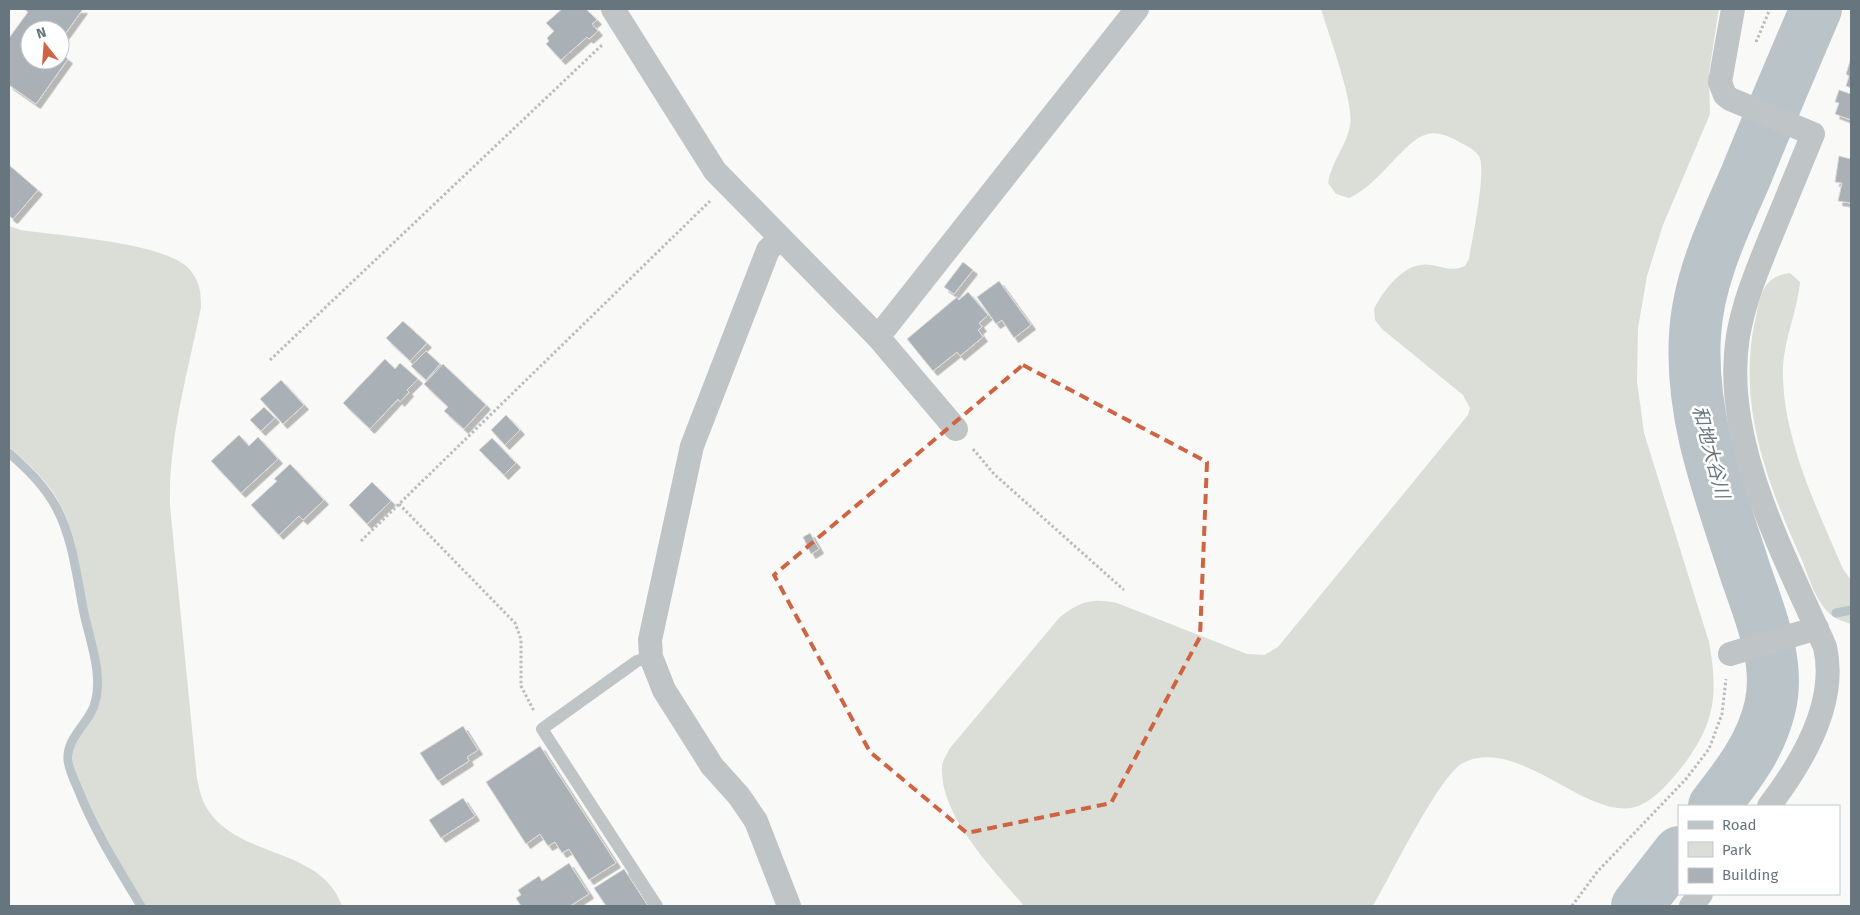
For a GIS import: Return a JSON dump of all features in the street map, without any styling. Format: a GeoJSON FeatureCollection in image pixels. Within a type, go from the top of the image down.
{"type":"FeatureCollection","features":[{"type":"Feature","properties":{"kind":"street"},"geometry":{"type":"LineString","coordinates":[[878,337],[1138,9]]}},
{"type":"Feature","properties":{"kind":"street"},"geometry":{"type":"LineString","coordinates":[[1733,9],[1720,82],[1725,95],[1813,134],[1746,300],[1738,337],[1735,375],[1738,414],[1764,503],[1811,631],[1829,663],[1826,695],[1804,753],[1770,805]]}},
{"type":"Feature","properties":{"kind":"street"},"geometry":{"type":"LineString","coordinates":[[619,19],[715,171],[878,337],[956,429]]}},
{"type":"Feature","properties":{"kind":"street"},"geometry":{"type":"LineString","coordinates":[[780,238],[768,250],[692,446],[652,622],[651,658],[664,690],[705,756],[739,796],[756,821],[789,906]]}},
{"type":"Feature","properties":{"kind":"street"},"geometry":{"type":"LineString","coordinates":[[1728,666],[1811,631]]}},
{"type":"Feature","properties":{"kind":"street"},"geometry":{"type":"LineString","coordinates":[[1691,906],[1700,895]]}},
{"type":"Feature","properties":{"kind":"lane"},"geometry":{"type":"LineString","coordinates":[[651,658],[637,662],[542,729],[657,906]]}},
{"type":"Feature","properties":{"kind":"path"},"geometry":{"type":"LineString","coordinates":[[270,360],[610,38],[619,19]]}},
{"type":"Feature","properties":{"kind":"path"},"geometry":{"type":"LineString","coordinates":[[360,541],[728,184]]}},
{"type":"Feature","properties":{"kind":"path"},"geometry":{"type":"LineString","coordinates":[[956,429],[994,474],[1124,590]]}},
{"type":"Feature","properties":{"kind":"path"},"geometry":{"type":"LineString","coordinates":[[399,504],[515,623],[522,639],[521,686],[544,727]]}},
{"type":"Feature","properties":{"kind":"path"},"geometry":{"type":"LineString","coordinates":[[1572,906],[1597,872],[1686,779],[1708,749],[1722,714],[1728,666]]}},
{"type":"Feature","properties":{"kind":"highlighted area"},"geometry":{"type":"Polygon","coordinates":[[[1023,365],[1207,462],[1200,637],[1111,803],[967,833],[870,752],[774,575],[1023,365]]]}},
{"type":"Feature","properties":{"kind":"green space"},"geometry":{"type":"Polygon","coordinates":[[[1321,9],[1719,9],[1709,72],[1710,114],[1663,225],[1647,276],[1638,328],[1637,381],[1644,433],[1709,642],[1714,691],[1709,719],[1695,748],[1685,763],[1659,792],[1641,805],[1621,808],[1600,804],[1532,769],[1508,760],[1485,757],[1463,763],[1453,771],[1441,786],[1373,906],[1024,906],[984,859],[959,823],[949,804],[943,785],[942,766],[950,748],[1060,617],[1074,607],[1087,602],[1117,603],[1247,654],[1264,655],[1278,647],[1468,415],[1470,408],[1463,395],[1382,329],[1375,320],[1374,309],[1390,285],[1405,271],[1413,267],[1431,265],[1452,269],[1465,266],[1469,259],[1478,206],[1481,175],[1479,156],[1471,148],[1450,137],[1436,133],[1427,134],[1409,145],[1377,178],[1359,192],[1349,198],[1336,194],[1328,183],[1332,168],[1348,134],[1350,126],[1349,102],[1321,9]]]}},
{"type":"Feature","properties":{"kind":"green space"},"geometry":{"type":"Polygon","coordinates":[[[9,226],[21,230],[112,242],[160,253],[179,261],[191,271],[198,284],[201,307],[185,381],[172,456],[170,506],[197,779],[200,792],[205,805],[219,823],[236,835],[316,872],[331,886],[342,906],[146,906],[93,816],[77,779],[73,753],[75,745],[98,709],[102,679],[99,656],[88,612],[78,558],[71,531],[56,497],[38,474],[9,447],[9,226]]]}},
{"type":"Feature","properties":{"kind":"green space"},"geometry":{"type":"Polygon","coordinates":[[[1790,273],[1800,282],[1783,364],[1785,401],[1789,425],[1813,500],[1843,569],[1851,580],[1851,624],[1831,615],[1821,603],[1813,588],[1766,470],[1752,410],[1751,348],[1760,300],[1769,282],[1781,275],[1790,273]]]}},
{"type":"Feature","properties":{"kind":"building"},"geometry":{"type":"Polygon","coordinates":[[[24,9],[83,9],[70,27],[70,20],[22,20],[28,12],[24,9]]]}},
{"type":"Feature","properties":{"kind":"building"},"geometry":{"type":"Polygon","coordinates":[[[562,9],[586,9],[597,20],[592,24],[598,31],[589,39],[587,37],[561,60],[546,44],[549,41],[547,38],[554,31],[546,23],[562,9]]]}},
{"type":"Feature","properties":{"kind":"building"},"geometry":{"type":"Polygon","coordinates":[[[20,23],[20,70],[60,70],[36,104],[9,85],[9,38],[20,23]]]}},
{"type":"Feature","properties":{"kind":"building"},"geometry":{"type":"Polygon","coordinates":[[[1851,58],[1851,88],[1846,86],[1849,76],[1846,74],[1851,58]]]}},
{"type":"Feature","properties":{"kind":"building"},"geometry":{"type":"Polygon","coordinates":[[[1839,90],[1851,94],[1851,120],[1835,114],[1839,103],[1835,102],[1839,90]]]}},
{"type":"Feature","properties":{"kind":"building"},"geometry":{"type":"Polygon","coordinates":[[[1839,156],[1851,159],[1851,203],[1838,201],[1842,183],[1835,182],[1839,156]]]}},
{"type":"Feature","properties":{"kind":"building"},"geometry":{"type":"Polygon","coordinates":[[[9,165],[38,190],[13,219],[9,216],[9,165]]]}},
{"type":"Feature","properties":{"kind":"building"},"geometry":{"type":"Polygon","coordinates":[[[963,262],[973,270],[954,294],[944,287],[963,262]]]}},
{"type":"Feature","properties":{"kind":"building"},"geometry":{"type":"Polygon","coordinates":[[[999,281],[1031,325],[1014,338],[1002,320],[996,324],[977,297],[999,281]]]}},
{"type":"Feature","properties":{"kind":"building"},"geometry":{"type":"Polygon","coordinates":[[[968,292],[988,315],[979,323],[982,327],[978,330],[983,337],[960,356],[957,352],[933,371],[907,339],[957,297],[959,300],[968,292]]]}},
{"type":"Feature","properties":{"kind":"building"},"geometry":{"type":"Polygon","coordinates":[[[403,321],[427,343],[410,361],[386,338],[403,321]]]}},
{"type":"Feature","properties":{"kind":"building"},"geometry":{"type":"Polygon","coordinates":[[[426,351],[440,364],[426,380],[411,366],[426,351]]]}},
{"type":"Feature","properties":{"kind":"building"},"geometry":{"type":"Polygon","coordinates":[[[385,359],[395,369],[400,363],[418,379],[407,390],[409,392],[400,402],[398,399],[370,429],[343,403],[385,359]]]}},
{"type":"Feature","properties":{"kind":"building"},"geometry":{"type":"Polygon","coordinates":[[[443,364],[486,405],[464,429],[444,411],[448,407],[424,384],[443,364]]]}},
{"type":"Feature","properties":{"kind":"building"},"geometry":{"type":"Polygon","coordinates":[[[281,380],[304,405],[283,424],[260,399],[281,380]]]}},
{"type":"Feature","properties":{"kind":"building"},"geometry":{"type":"Polygon","coordinates":[[[264,407],[275,418],[261,431],[250,420],[264,407]]]}},
{"type":"Feature","properties":{"kind":"building"},"geometry":{"type":"Polygon","coordinates":[[[506,415],[520,430],[505,445],[491,430],[506,415]]]}},
{"type":"Feature","properties":{"kind":"building"},"geometry":{"type":"Polygon","coordinates":[[[239,435],[249,446],[258,437],[278,459],[241,493],[211,461],[239,435]]]}},
{"type":"Feature","properties":{"kind":"building"},"geometry":{"type":"Polygon","coordinates":[[[492,438],[516,463],[504,475],[479,450],[492,438]]]}},
{"type":"Feature","properties":{"kind":"building"},"geometry":{"type":"Polygon","coordinates":[[[290,464],[324,500],[303,520],[299,516],[279,535],[251,505],[277,481],[274,479],[290,464]]]}},
{"type":"Feature","properties":{"kind":"building"},"geometry":{"type":"Polygon","coordinates":[[[372,482],[391,501],[367,524],[349,505],[372,482]]]}},
{"type":"Feature","properties":{"kind":"building"},"geometry":{"type":"Polygon","coordinates":[[[810,533],[819,549],[811,554],[803,537],[810,533]]]}},
{"type":"Feature","properties":{"kind":"building"},"geometry":{"type":"Polygon","coordinates":[[[463,726],[478,750],[467,757],[469,761],[438,781],[420,753],[463,726]]]}},
{"type":"Feature","properties":{"kind":"building"},"geometry":{"type":"Polygon","coordinates":[[[540,746],[616,863],[589,880],[569,849],[562,853],[555,842],[548,846],[540,834],[526,844],[486,782],[540,746]]]}},
{"type":"Feature","properties":{"kind":"building"},"geometry":{"type":"Polygon","coordinates":[[[463,798],[475,816],[441,838],[429,820],[463,798]]]}},
{"type":"Feature","properties":{"kind":"building"},"geometry":{"type":"Polygon","coordinates":[[[569,863],[589,894],[570,906],[521,906],[516,898],[521,895],[518,890],[539,876],[542,881],[569,863]]]}},
{"type":"Feature","properties":{"kind":"building"},"geometry":{"type":"Polygon","coordinates":[[[624,869],[648,906],[606,906],[594,888],[624,869]]]}},
{"type":"Feature","properties":{"kind":"waterway","name":"和地大谷川"},"geometry":{"type":"LineString","coordinates":[[1715,805],[1748,760],[1761,735],[1770,707],[1773,673],[1767,638],[1717,484],[1702,426],[1695,366],[1697,315],[1706,274],[1720,235],[1816,9]]}},
{"type":"Feature","properties":{"kind":"waterway"},"geometry":{"type":"LineString","coordinates":[[9,453],[35,478],[46,492],[56,507],[67,532],[98,678],[94,707],[71,744],[68,751],[68,760],[73,779],[91,819],[141,906]]}},
{"type":"Feature","properties":{"kind":"waterway"},"geometry":{"type":"LineString","coordinates":[[1836,613],[1851,610]]}},
{"type":"Feature","properties":{"kind":"waterway"},"geometry":{"type":"LineString","coordinates":[[1764,629],[1779,625]]}},
{"type":"Feature","properties":{"kind":"waterway","name":"和地大谷川"},"geometry":{"type":"LineString","coordinates":[[1637,906],[1678,853]]}}]}
